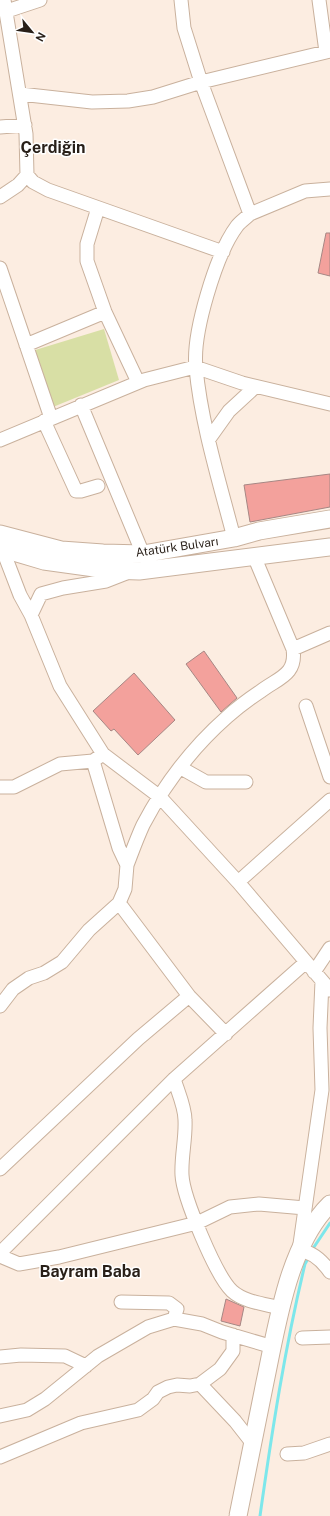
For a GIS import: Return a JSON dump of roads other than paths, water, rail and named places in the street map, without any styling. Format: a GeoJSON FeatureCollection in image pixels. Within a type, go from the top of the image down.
{"type":"FeatureCollection","features":[{"type":"Feature","properties":{"kind":"main road","name":"Atatürk Bulvarı"},"geometry":{"type":"LineString","coordinates":[[2,538],[61,550],[103,554],[143,554],[234,538],[259,531],[330,519]]}},
{"type":"Feature","properties":{"kind":"main road","name":"Atatürk Bulvarı"},"geometry":{"type":"LineString","coordinates":[[2,538],[44,561],[109,570],[132,571],[330,547]]}},
{"type":"Feature","properties":{"kind":"main road"},"geometry":{"type":"LineString","coordinates":[[238,1516],[280,1308],[311,1229],[330,1204]]}},
{"type":"Feature","properties":{"kind":"street"},"geometry":{"type":"LineString","coordinates":[[40,0],[6,5],[25,125],[27,175],[33,182],[48,190],[223,252]]}},
{"type":"Feature","properties":{"kind":"street"},"geometry":{"type":"LineString","coordinates":[[182,0],[184,28],[201,82],[250,214]]}},
{"type":"Feature","properties":{"kind":"street"},"geometry":{"type":"LineString","coordinates":[[20,94],[92,102],[128,101],[153,97],[201,82],[328,52],[319,0]]}},
{"type":"Feature","properties":{"kind":"street"},"geometry":{"type":"LineString","coordinates":[[0,127],[25,125]]}},
{"type":"Feature","properties":{"kind":"street"},"geometry":{"type":"LineString","coordinates":[[0,197],[18,185],[27,175]]}},
{"type":"Feature","properties":{"kind":"street"},"geometry":{"type":"LineString","coordinates":[[234,538],[209,439],[195,367],[199,331],[205,303],[214,273],[223,252],[237,226],[250,214],[305,191],[330,189]]}},
{"type":"Feature","properties":{"kind":"street"},"geometry":{"type":"LineString","coordinates":[[98,208],[86,251],[88,261],[105,312],[138,382]]}},
{"type":"Feature","properties":{"kind":"street"},"geometry":{"type":"LineString","coordinates":[[0,268],[26,345],[47,419],[76,491],[98,486]]}},
{"type":"Feature","properties":{"kind":"street"},"geometry":{"type":"LineString","coordinates":[[26,345],[105,312]]}},
{"type":"Feature","properties":{"kind":"street"},"geometry":{"type":"LineString","coordinates":[[0,440],[138,382],[195,367],[255,387],[330,404]]}},
{"type":"Feature","properties":{"kind":"street"},"geometry":{"type":"LineString","coordinates":[[209,439],[229,411],[255,387]]}},
{"type":"Feature","properties":{"kind":"street"},"geometry":{"type":"LineString","coordinates":[[82,405],[143,554]]}},
{"type":"Feature","properties":{"kind":"street"},"geometry":{"type":"LineString","coordinates":[[2,538],[20,595],[31,615],[60,686],[98,757],[117,840],[127,865]]}},
{"type":"Feature","properties":{"kind":"street"},"geometry":{"type":"LineString","coordinates":[[0,1006],[13,989],[29,978],[44,973],[62,962],[89,930],[119,903],[125,889],[127,865],[143,826],[160,797],[181,768],[195,750],[227,717],[262,690],[283,678],[292,666],[294,659],[292,649],[254,556]]}},
{"type":"Feature","properties":{"kind":"street"},"geometry":{"type":"LineString","coordinates":[[31,615],[41,594],[63,588],[106,581],[132,571]]}},
{"type":"Feature","properties":{"kind":"street"},"geometry":{"type":"LineString","coordinates":[[292,649],[330,633]]}},
{"type":"Feature","properties":{"kind":"street"},"geometry":{"type":"LineString","coordinates":[[306,706],[330,777]]}},
{"type":"Feature","properties":{"kind":"street"},"geometry":{"type":"LineString","coordinates":[[0,787],[14,787],[60,764],[98,757],[160,797],[238,882],[318,976]]}},
{"type":"Feature","properties":{"kind":"street"},"geometry":{"type":"LineString","coordinates":[[181,768],[206,782],[246,782]]}},
{"type":"Feature","properties":{"kind":"street"},"geometry":{"type":"LineString","coordinates":[[238,882],[330,800]]}},
{"type":"Feature","properties":{"kind":"street"},"geometry":{"type":"LineString","coordinates":[[119,903],[189,996],[226,1034]]}},
{"type":"Feature","properties":{"kind":"street"},"geometry":{"type":"LineString","coordinates":[[330,948],[318,976],[322,1090],[304,1208],[302,1251],[318,1258],[330,1272]]}},
{"type":"Feature","properties":{"kind":"street"},"geometry":{"type":"LineString","coordinates":[[0,1252],[174,1079],[226,1034],[318,976]]}},
{"type":"Feature","properties":{"kind":"street"},"geometry":{"type":"LineString","coordinates":[[0,1169],[138,1039],[189,996]]}},
{"type":"Feature","properties":{"kind":"street"},"geometry":{"type":"LineString","coordinates":[[174,1079],[185,1118],[182,1175],[198,1223],[224,1281],[233,1292],[244,1298],[280,1308]]}},
{"type":"Feature","properties":{"kind":"street"},"geometry":{"type":"LineString","coordinates":[[0,1256],[19,1264],[59,1257],[198,1223],[230,1207],[258,1204],[304,1208]]}},
{"type":"Feature","properties":{"kind":"street"},"geometry":{"type":"LineString","coordinates":[[121,1302],[169,1303],[177,1309],[174,1319]]}},
{"type":"Feature","properties":{"kind":"street"},"geometry":{"type":"LineString","coordinates":[[0,1416],[27,1410],[45,1399],[98,1356],[148,1327],[174,1319],[189,1320],[233,1335],[273,1346]]}},
{"type":"Feature","properties":{"kind":"street"},"geometry":{"type":"LineString","coordinates":[[0,1457],[81,1423],[138,1410],[153,1399],[158,1392],[168,1387],[176,1385],[190,1386],[200,1384],[220,1369],[233,1352],[233,1335]]}},
{"type":"Feature","properties":{"kind":"street"},"geometry":{"type":"LineString","coordinates":[[302,1338],[330,1337]]}},
{"type":"Feature","properties":{"kind":"street"},"geometry":{"type":"LineString","coordinates":[[0,1357],[20,1355],[65,1356],[86,1366]]}},
{"type":"Feature","properties":{"kind":"street"},"geometry":{"type":"LineString","coordinates":[[200,1384],[235,1421],[252,1444]]}},
{"type":"Feature","properties":{"kind":"street"},"geometry":{"type":"LineString","coordinates":[[287,1454],[304,1453],[330,1444]]}},
{"type":"Feature","properties":{"kind":"waterway"},"geometry":{"type":"LineString","coordinates":[[312,1250],[330,1223]]}},
{"type":"Feature","properties":{"kind":"waterway"},"geometry":{"type":"LineString","coordinates":[[260,1516],[285,1358],[305,1264],[309,1257]]}},
{"type":"Feature","properties":{"kind":"district","name":"Çerdiğin"},"geometry":{"type":"Point","coordinates":[53,147]}},
{"type":"Feature","properties":{"kind":"district","name":"Bayram Baba"},"geometry":{"type":"Point","coordinates":[90,1271]}}]}
